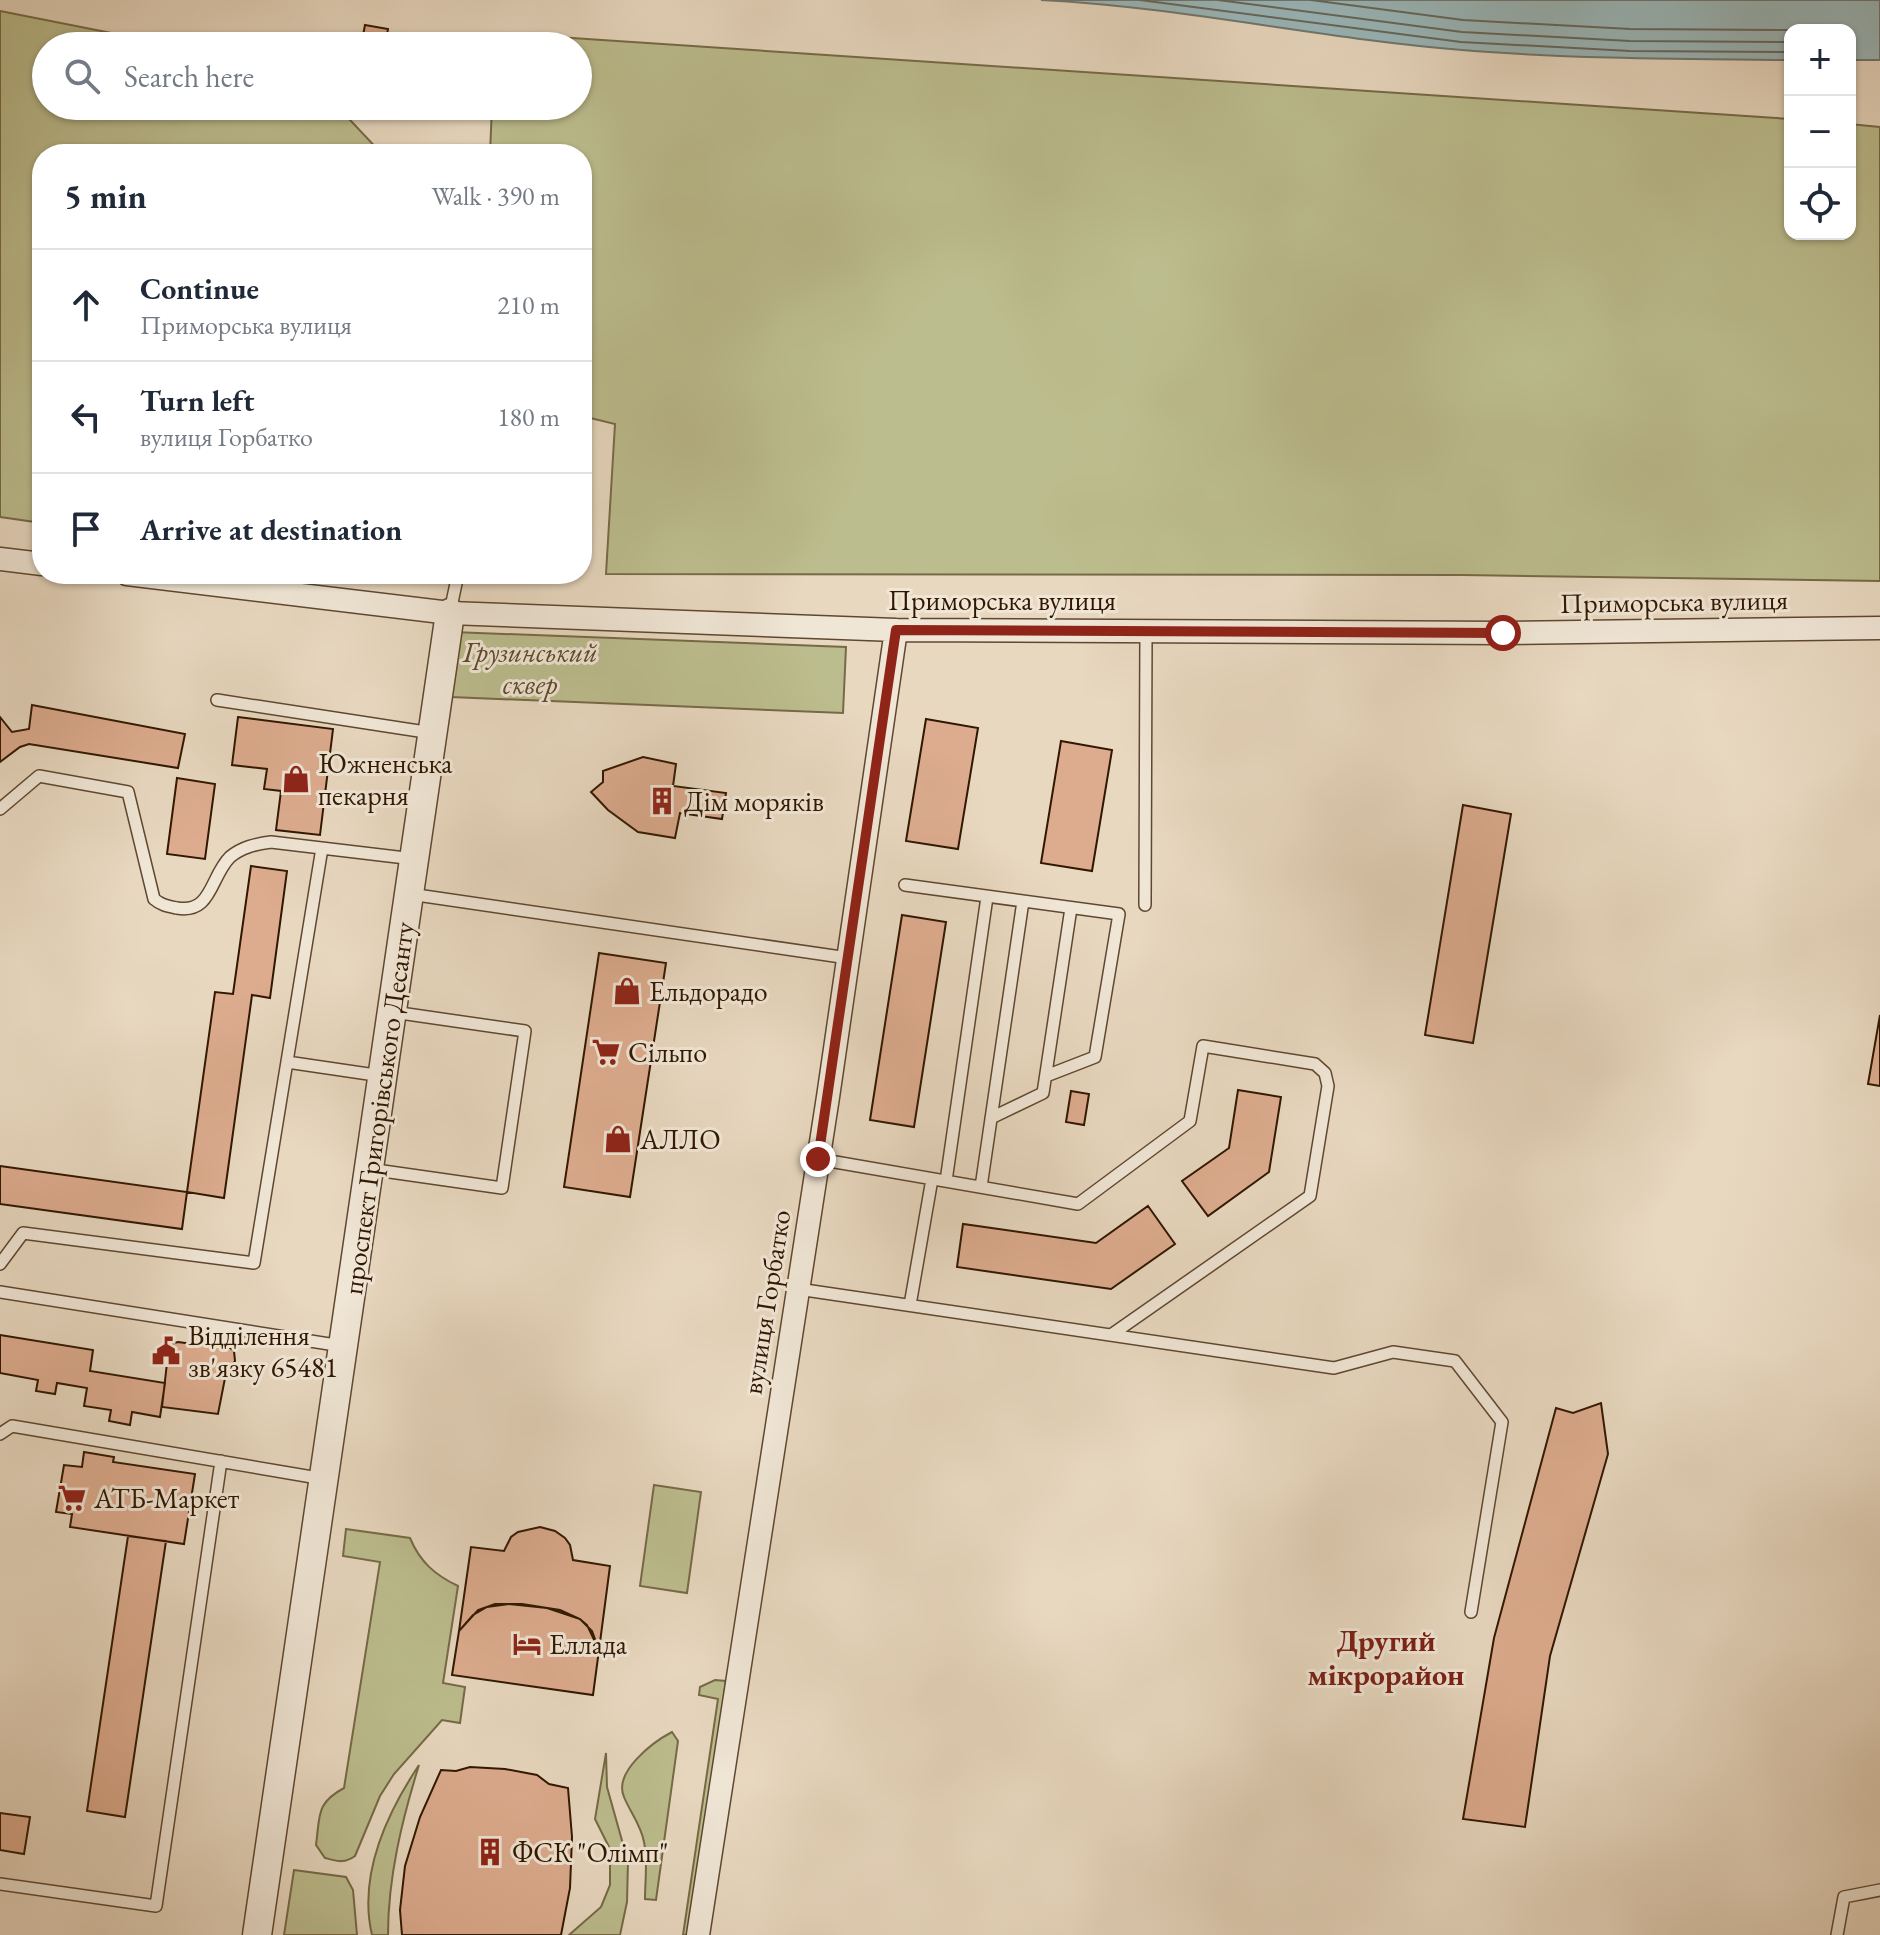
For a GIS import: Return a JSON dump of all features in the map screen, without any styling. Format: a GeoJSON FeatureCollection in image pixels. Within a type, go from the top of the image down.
{"type":"FeatureCollection","features":[{"type":"Feature","properties":{"kind":"street"},"geometry":{"type":"LineString","coordinates":[[0,559],[32,563]]}},
{"type":"Feature","properties":{"kind":"street","name":"Приморська вулиця"},"geometry":{"type":"LineString","coordinates":[[210,584],[450,613],[896,630],[1503,633],[1880,628]]}},
{"type":"Feature","properties":{"kind":"street","name":"проспект Григорівського Десанту"},"geometry":{"type":"LineString","coordinates":[[257,1935],[450,613]]}},
{"type":"Feature","properties":{"kind":"street","name":"вулиця Горбатко"},"geometry":{"type":"LineString","coordinates":[[698,1935],[896,630]]}},
{"type":"Feature","properties":{"kind":"lane"},"geometry":{"type":"LineString","coordinates":[[450,613],[456,584]]}},
{"type":"Feature","properties":{"kind":"lane"},"geometry":{"type":"LineString","coordinates":[[1145,905],[1146,631]]}},
{"type":"Feature","properties":{"kind":"lane"},"geometry":{"type":"LineString","coordinates":[[217,700],[433,733]]}},
{"type":"Feature","properties":{"kind":"lane"},"geometry":{"type":"LineString","coordinates":[[0,809],[39,776],[128,792],[154,899],[162,905],[190,910],[199,906],[229,858],[248,846],[271,842],[415,859]]}},
{"type":"Feature","properties":{"kind":"lane"},"geometry":{"type":"LineString","coordinates":[[0,1264],[23,1233],[254,1263],[322,848]]}},
{"type":"Feature","properties":{"kind":"lane"},"geometry":{"type":"LineString","coordinates":[[905,885],[1119,914],[1095,1057],[1046,1076]]}},
{"type":"Feature","properties":{"kind":"lane"},"geometry":{"type":"LineString","coordinates":[[410,894],[848,958]]}},
{"type":"Feature","properties":{"kind":"lane"},"geometry":{"type":"LineString","coordinates":[[946,1181],[987,897]]}},
{"type":"Feature","properties":{"kind":"lane"},"geometry":{"type":"LineString","coordinates":[[981,1187],[1023,901]]}},
{"type":"Feature","properties":{"kind":"lane"},"geometry":{"type":"LineString","coordinates":[[991,1118],[1043,1093],[1071,908]]}},
{"type":"Feature","properties":{"kind":"lane"},"geometry":{"type":"LineString","coordinates":[[369,1169],[502,1188],[505,1172],[525,1031],[392,1011]]}},
{"type":"Feature","properties":{"kind":"lane"},"geometry":{"type":"LineString","coordinates":[[818,1159],[1078,1204],[1190,1121],[1203,1046],[1315,1064],[1325,1073],[1328,1086],[1310,1196],[1111,1335]]}},
{"type":"Feature","properties":{"kind":"lane"},"geometry":{"type":"LineString","coordinates":[[287,1062],[383,1076]]}},
{"type":"Feature","properties":{"kind":"lane"},"geometry":{"type":"LineString","coordinates":[[910,1305],[932,1179]]}},
{"type":"Feature","properties":{"kind":"lane"},"geometry":{"type":"LineString","coordinates":[[798,1289],[1334,1368],[1393,1352],[1455,1361],[1502,1422],[1471,1612]]}},
{"type":"Feature","properties":{"kind":"lane"},"geometry":{"type":"LineString","coordinates":[[0,1292],[342,1346]]}},
{"type":"Feature","properties":{"kind":"lane"},"geometry":{"type":"LineString","coordinates":[[0,1434],[12,1426],[324,1479]]}},
{"type":"Feature","properties":{"kind":"lane"},"geometry":{"type":"LineString","coordinates":[[0,1884],[156,1906],[221,1461]]}},
{"type":"Feature","properties":{"kind":"lane"},"geometry":{"type":"LineString","coordinates":[[1837,1935],[1844,1897],[1880,1890]]}},
{"type":"Feature","properties":{"kind":"green space"},"geometry":{"type":"Polygon","coordinates":[[[0,11],[106,32],[32,32],[32,120],[350,120],[373,144],[32,144],[32,522],[0,517],[0,11]]]}},
{"type":"Feature","properties":{"kind":"green space"},"geometry":{"type":"Polygon","coordinates":[[[592,39],[1784,119],[1784,240],[1856,240],[1856,125],[1880,127],[1880,581],[1463,575],[606,574],[615,424],[592,418],[592,144],[490,144],[491,120],[592,120],[592,39]]]}},
{"type":"Feature","properties":{"kind":"green space","name":"Грузинський сквер"},"geometry":{"type":"Polygon","coordinates":[[[453,632],[846,647],[843,713],[451,697],[453,632]]]}},
{"type":"Feature","properties":{"kind":"green space"},"geometry":{"type":"Polygon","coordinates":[[[654,1485],[701,1492],[687,1593],[640,1586],[654,1485]]]}},
{"type":"Feature","properties":{"kind":"green space"},"geometry":{"type":"Polygon","coordinates":[[[346,1529],[410,1538],[429,1567],[458,1586],[443,1683],[465,1687],[460,1723],[442,1720],[394,1774],[380,1796],[355,1856],[340,1861],[325,1858],[316,1845],[318,1826],[328,1799],[344,1788],[380,1562],[343,1556],[346,1529]]]}},
{"type":"Feature","properties":{"kind":"green space"},"geometry":{"type":"Polygon","coordinates":[[[715,1680],[726,1681],[689,1935],[683,1935],[718,1699],[699,1695],[700,1687],[715,1680]]]}},
{"type":"Feature","properties":{"kind":"green space"},"geometry":{"type":"Polygon","coordinates":[[[672,1732],[678,1741],[656,1900],[645,1899],[644,1842],[622,1787],[629,1768],[637,1759],[672,1732]]]}},
{"type":"Feature","properties":{"kind":"green space"},"geometry":{"type":"Polygon","coordinates":[[[606,1753],[607,1787],[628,1862],[627,1902],[620,1935],[569,1935],[601,1907],[610,1885],[610,1849],[595,1819],[606,1753]]]}},
{"type":"Feature","properties":{"kind":"green space"},"geometry":{"type":"Polygon","coordinates":[[[419,1765],[397,1849],[390,1892],[388,1935],[372,1935],[369,1890],[378,1846],[396,1804],[419,1765]]]}},
{"type":"Feature","properties":{"kind":"green space"},"geometry":{"type":"Polygon","coordinates":[[[294,1870],[346,1877],[353,1890],[357,1935],[284,1935],[294,1870]]]}},
{"type":"Feature","properties":{"kind":"water"},"geometry":{"type":"Polygon","coordinates":[[[1041,0],[1880,0],[1880,60],[1856,60],[1856,24],[1784,24],[1784,60],[1585,57],[1409,45],[1094,4],[1041,0]]]}},
{"type":"Feature","properties":{"kind":"building"},"geometry":{"type":"Polygon","coordinates":[[[365,25],[388,29],[387,32],[364,32],[365,25]]]}},
{"type":"Feature","properties":{"kind":"building"},"geometry":{"type":"Polygon","coordinates":[[[32,705],[185,734],[178,768],[29,744],[0,762],[0,717],[12,732],[29,729],[32,705]]]}},
{"type":"Feature","properties":{"kind":"building","name":"Южненська пекарня"},"geometry":{"type":"Polygon","coordinates":[[[238,717],[333,729],[320,835],[276,830],[281,791],[264,789],[267,769],[232,765],[238,717]]]}},
{"type":"Feature","properties":{"kind":"building"},"geometry":{"type":"Polygon","coordinates":[[[926,719],[978,728],[958,849],[906,841],[926,719]]]}},
{"type":"Feature","properties":{"kind":"building"},"geometry":{"type":"Polygon","coordinates":[[[1061,741],[1112,750],[1092,871],[1041,863],[1061,741]]]}},
{"type":"Feature","properties":{"kind":"building","name":"Дім моряків"},"geometry":{"type":"Polygon","coordinates":[[[643,757],[676,764],[673,786],[726,793],[722,819],[680,813],[675,838],[638,832],[608,810],[591,792],[603,782],[603,771],[643,757]]]}},
{"type":"Feature","properties":{"kind":"building"},"geometry":{"type":"Polygon","coordinates":[[[177,778],[215,784],[205,859],[167,854],[177,778]]]}},
{"type":"Feature","properties":{"kind":"building"},"geometry":{"type":"Polygon","coordinates":[[[1463,805],[1511,814],[1473,1043],[1425,1035],[1463,805]]]}},
{"type":"Feature","properties":{"kind":"building"},"geometry":{"type":"Polygon","coordinates":[[[251,866],[287,871],[270,998],[252,995],[224,1198],[187,1192],[215,992],[233,994],[251,866]]]}},
{"type":"Feature","properties":{"kind":"building"},"geometry":{"type":"Polygon","coordinates":[[[902,915],[946,922],[914,1127],[870,1120],[902,915]]]}},
{"type":"Feature","properties":{"kind":"building"},"geometry":{"type":"Polygon","coordinates":[[[599,953],[666,963],[630,1197],[564,1187],[599,953]]]}},
{"type":"Feature","properties":{"kind":"building"},"geometry":{"type":"Polygon","coordinates":[[[1880,1015],[1880,1086],[1868,1084],[1880,1015]]]}},
{"type":"Feature","properties":{"kind":"building"},"geometry":{"type":"Polygon","coordinates":[[[1238,1090],[1281,1097],[1269,1172],[1208,1216],[1182,1181],[1229,1148],[1238,1090]]]}},
{"type":"Feature","properties":{"kind":"building"},"geometry":{"type":"Polygon","coordinates":[[[1071,1091],[1089,1094],[1084,1125],[1066,1122],[1071,1091]]]}},
{"type":"Feature","properties":{"kind":"building"},"geometry":{"type":"Polygon","coordinates":[[[0,1166],[187,1192],[182,1229],[0,1204],[0,1166]]]}},
{"type":"Feature","properties":{"kind":"building"},"geometry":{"type":"Polygon","coordinates":[[[1148,1206],[1175,1244],[1111,1289],[957,1267],[963,1224],[1096,1243],[1148,1206]]]}},
{"type":"Feature","properties":{"kind":"building"},"geometry":{"type":"Polygon","coordinates":[[[0,1335],[93,1350],[90,1371],[165,1383],[160,1417],[132,1412],[130,1425],[109,1421],[111,1410],[84,1406],[87,1388],[57,1383],[55,1394],[36,1391],[38,1380],[0,1373],[0,1335]]]}},
{"type":"Feature","properties":{"kind":"building"},"geometry":{"type":"Polygon","coordinates":[[[178,1342],[207,1346],[211,1342],[224,1343],[234,1351],[235,1361],[226,1373],[218,1414],[162,1407],[167,1345],[178,1342]]]}},
{"type":"Feature","properties":{"kind":"building"},"geometry":{"type":"Polygon","coordinates":[[[1601,1403],[1608,1454],[1550,1656],[1525,1827],[1463,1819],[1494,1638],[1556,1408],[1573,1413],[1601,1403]]]}},
{"type":"Feature","properties":{"kind":"building"},"geometry":{"type":"Polygon","coordinates":[[[84,1452],[114,1457],[113,1462],[195,1474],[184,1544],[70,1527],[72,1514],[56,1512],[64,1465],[82,1467],[84,1452]]]}},
{"type":"Feature","properties":{"kind":"building"},"geometry":{"type":"Polygon","coordinates":[[[540,1527],[565,1538],[573,1560],[610,1566],[599,1650],[592,1631],[580,1619],[547,1608],[509,1604],[487,1607],[473,1615],[459,1631],[471,1547],[504,1551],[511,1537],[518,1532],[540,1527]]]}},
{"type":"Feature","properties":{"kind":"building"},"geometry":{"type":"Polygon","coordinates":[[[128,1536],[166,1541],[125,1817],[87,1811],[128,1536]]]}},
{"type":"Feature","properties":{"kind":"building","name":"Еллада"},"geometry":{"type":"Polygon","coordinates":[[[495,1604],[522,1604],[560,1610],[587,1625],[599,1650],[593,1695],[452,1675],[459,1631],[478,1610],[495,1604]]]}},
{"type":"Feature","properties":{"kind":"building","name":"ФСК \"Олімп\""},"geometry":{"type":"Polygon","coordinates":[[[470,1767],[537,1775],[549,1784],[568,1788],[572,1837],[570,1888],[561,1935],[402,1935],[400,1910],[405,1866],[420,1817],[441,1770],[456,1771],[470,1767]]]}},
{"type":"Feature","properties":{"kind":"building"},"geometry":{"type":"Polygon","coordinates":[[[0,1813],[30,1817],[24,1854],[0,1850],[0,1813]]]}},
{"type":"Feature","properties":{"kind":"place","name":"Южненська пекарня"},"geometry":{"type":"Point","coordinates":[296,779]}},
{"type":"Feature","properties":{"kind":"place","name":"Дім моряків"},"geometry":{"type":"Point","coordinates":[662,801]}},
{"type":"Feature","properties":{"kind":"place","name":"Ельдорадо"},"geometry":{"type":"Point","coordinates":[627,991]}},
{"type":"Feature","properties":{"kind":"place","name":"Сільпо"},"geometry":{"type":"Point","coordinates":[606,1052]}},
{"type":"Feature","properties":{"kind":"place","name":"АЛЛО"},"geometry":{"type":"Point","coordinates":[618,1139]}},
{"type":"Feature","properties":{"kind":"place","name":"Відділення зв'язку 65481"},"geometry":{"type":"Point","coordinates":[166,1351]}},
{"type":"Feature","properties":{"kind":"place","name":"АТБ-Маркет"},"geometry":{"type":"Point","coordinates":[72,1498]}},
{"type":"Feature","properties":{"kind":"place","name":"Еллада"},"geometry":{"type":"Point","coordinates":[527,1644]}},
{"type":"Feature","properties":{"kind":"place","name":"ФСК \"Олімп\""},"geometry":{"type":"Point","coordinates":[490,1852]}},
{"type":"Feature","properties":{"kind":"district","name":"Другий мікрорайон"},"geometry":{"type":"Point","coordinates":[1386,1657]}},
{"type":"Feature","properties":{"kind":"route"},"geometry":{"type":"LineString","coordinates":[[818,1159],[896,630],[1503,633]]}}]}
